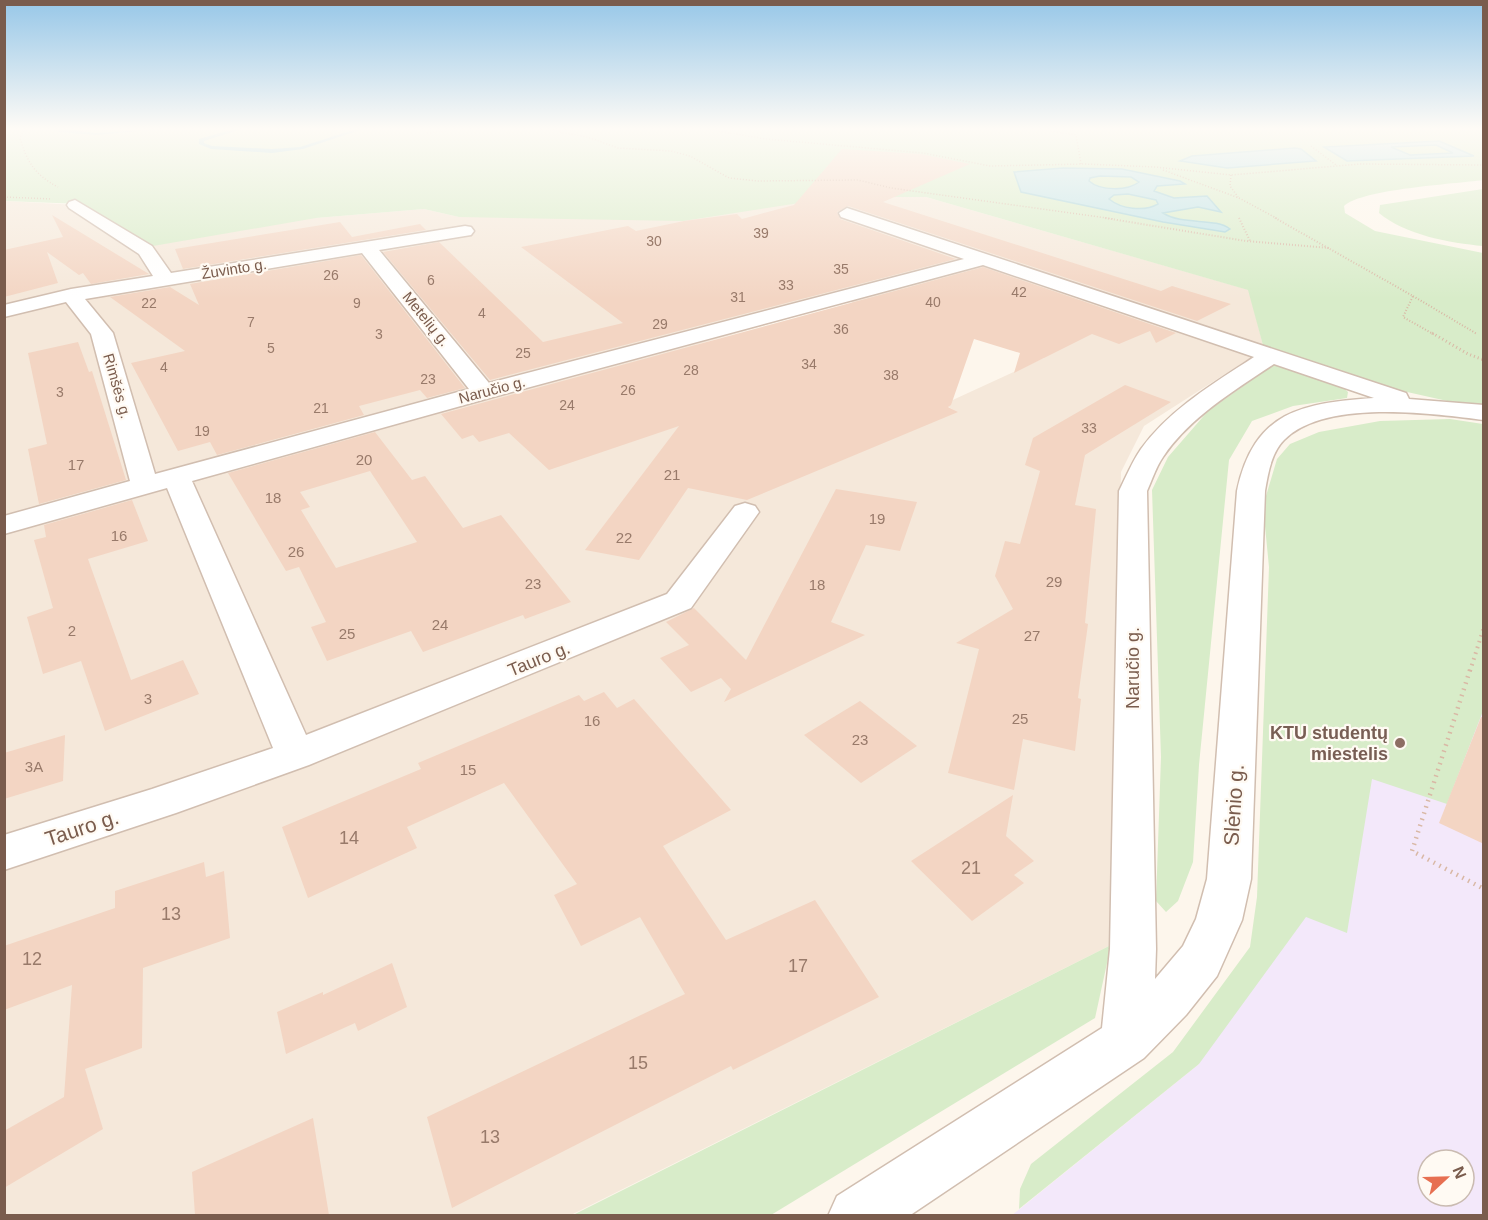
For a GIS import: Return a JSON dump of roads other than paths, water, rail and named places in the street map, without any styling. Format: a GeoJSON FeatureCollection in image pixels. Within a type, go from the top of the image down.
{"type":"FeatureCollection","features":[{"type":"Feature","properties":{"kind":"street"},"geometry":{"type":"LineString","coordinates":[[75,205],[146,250],[165,280]]}},
{"type":"Feature","properties":{"kind":"street"},"geometry":{"type":"LineString","coordinates":[[847,213],[981,260],[1428,408]]}},
{"type":"Feature","properties":{"kind":"street","name":"Žuvinto g."},"geometry":{"type":"LineString","coordinates":[[4,311],[71,295],[465,231]]}},
{"type":"Feature","properties":{"kind":"street","name":"Metelių g."},"geometry":{"type":"LineString","coordinates":[[367,247],[484,392]]}},
{"type":"Feature","properties":{"kind":"street","name":"Naručio g."},"geometry":{"type":"LineString","coordinates":[[4,525],[484,392],[981,260]]}},
{"type":"Feature","properties":{"kind":"street","name":"Rimšės g."},"geometry":{"type":"LineString","coordinates":[[71,295],[102,333],[161,482]]}},
{"type":"Feature","properties":{"kind":"street","name":"Naručio g."},"geometry":{"type":"LineString","coordinates":[[1126,1041],[1133,949],[1133,491],[1153,451],[1187,416],[1228,383],[1270,356]]}},
{"type":"Feature","properties":{"kind":"street","name":"Slėnio g."},"geometry":{"type":"LineString","coordinates":[[857,1215],[1126,1041],[1169,999],[1200,961],[1219,920],[1229,879],[1251,491],[1256,464],[1276,433],[1315,413],[1348,407],[1428,408],[1484,413]]}},
{"type":"Feature","properties":{"kind":"street"},"geometry":{"type":"LineString","coordinates":[[161,482],[295,755]]}},
{"type":"Feature","properties":{"kind":"street","name":"Tauro g."},"geometry":{"type":"LineString","coordinates":[[4,853],[162,802],[295,755],[679,601],[745,512]]}},
{"type":"Feature","properties":{"kind":"water"},"geometry":{"type":"Polygon","coordinates":[[[1019,185],[1096,185],[1114,189],[1134,185],[1172,185],[1157,186],[1154,191],[1174,198],[1207,196],[1221,212],[1198,207],[1163,213],[1180,219],[1216,223],[1230,229],[1225,232],[1163,222],[1021,192],[1019,185]],[[1128,194],[1114,195],[1109,199],[1133,208],[1146,208],[1158,204],[1156,200],[1128,194]]]}},
{"type":"Feature","properties":{"kind":"place","name":"KTU studentų miestelis"},"geometry":{"type":"Point","coordinates":[1400,743]}}]}
